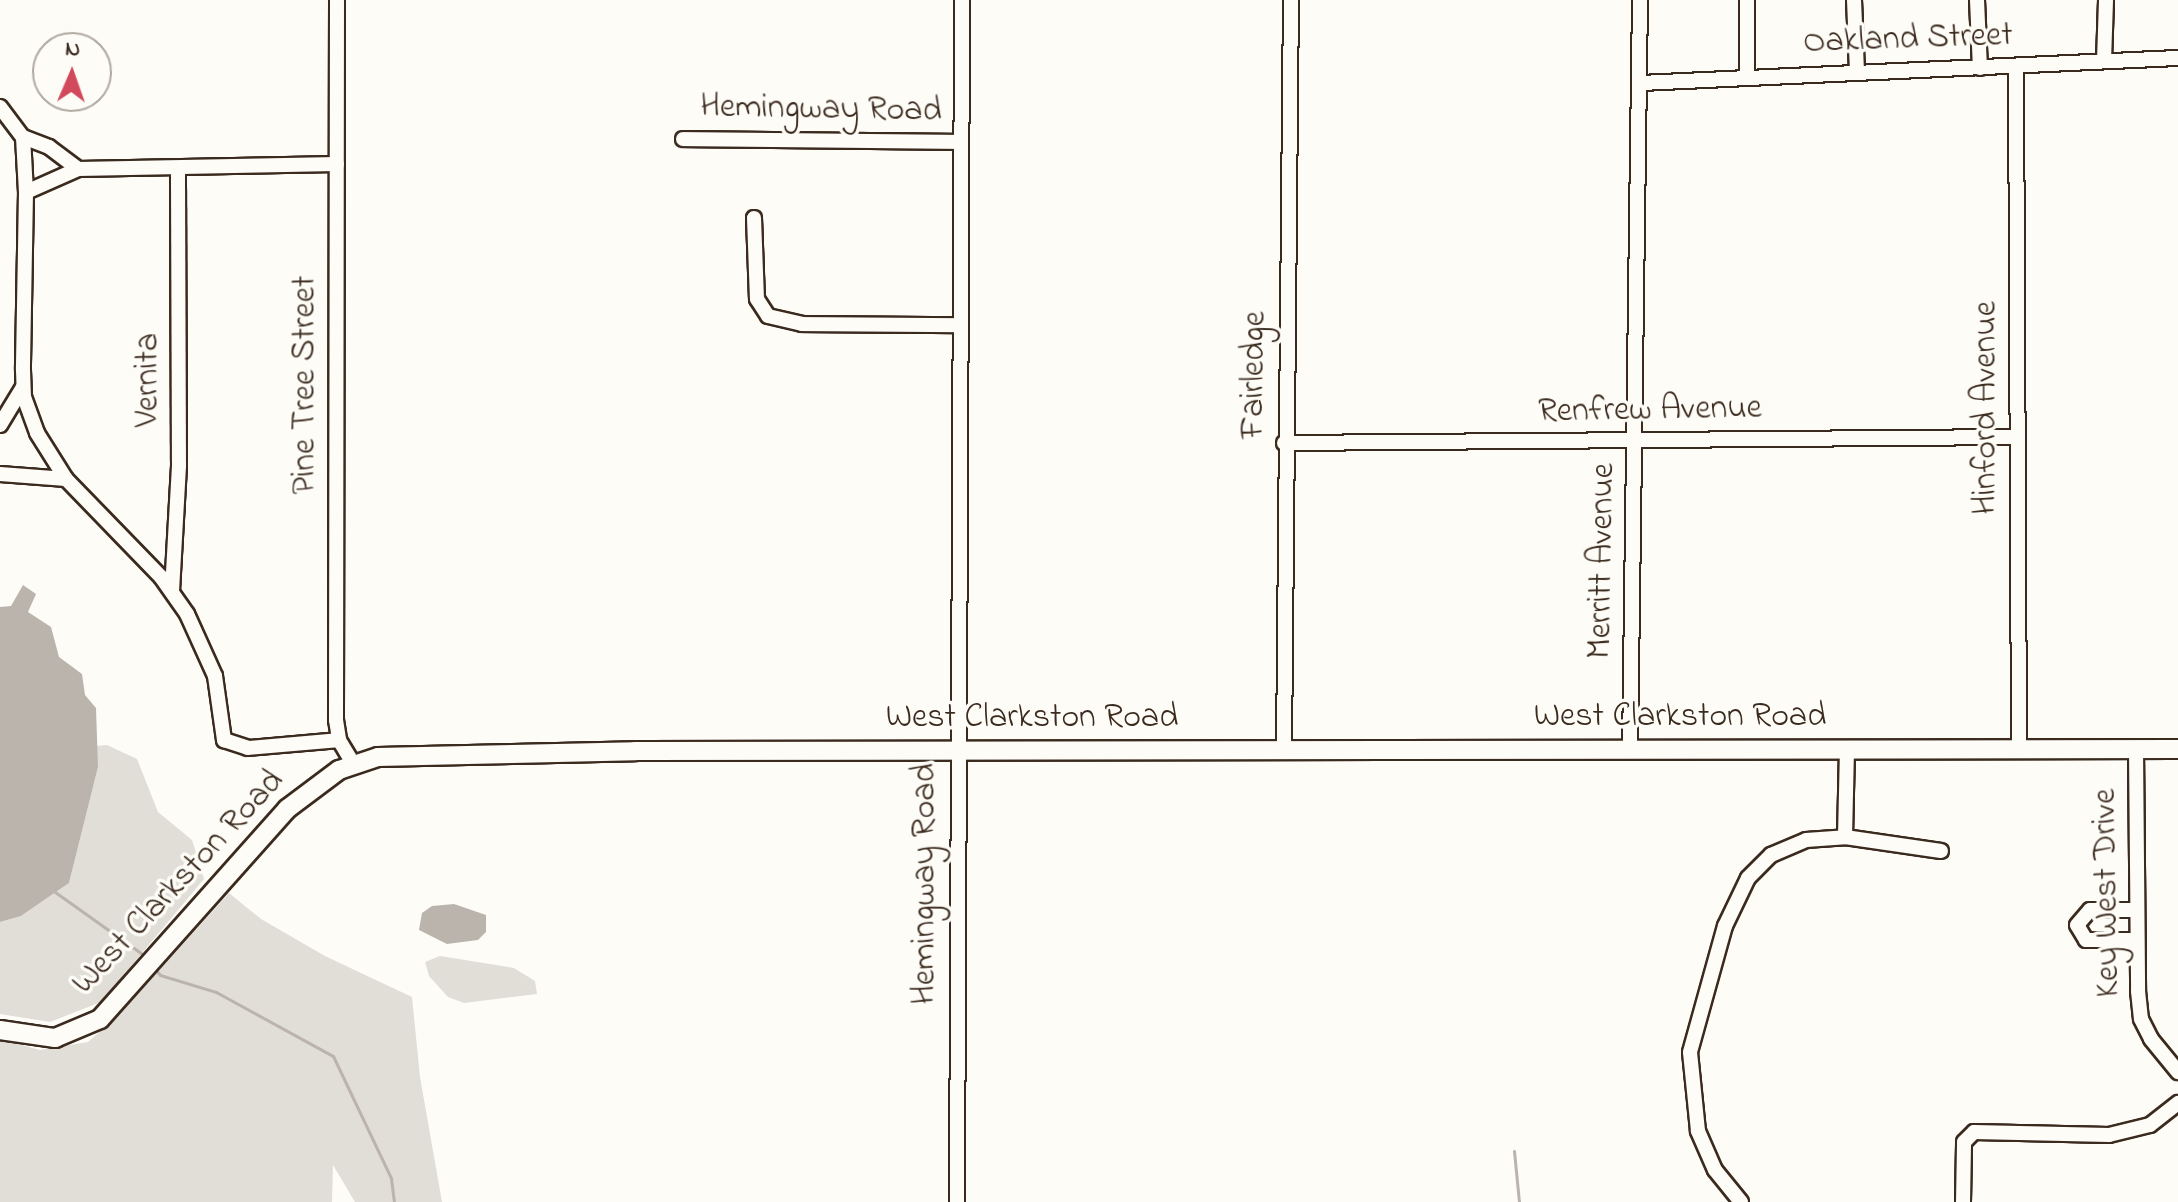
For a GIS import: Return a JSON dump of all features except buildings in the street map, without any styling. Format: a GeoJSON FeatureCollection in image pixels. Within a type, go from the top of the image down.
{"type":"FeatureCollection","features":[{"type":"Feature","properties":{"kind":"main road","name":"West Clarkston Road"},"geometry":{"type":"LineString","coordinates":[[0,1030],[55,1038],[100,1019],[287,809],[339,770],[422,753],[2178,749]]}},
{"type":"Feature","properties":{"kind":"street","name":"Pine Tree Street"},"geometry":{"type":"LineString","coordinates":[[337,0],[339,740]]}},
{"type":"Feature","properties":{"kind":"street","name":"Hemingway Road"},"geometry":{"type":"LineString","coordinates":[[957,1202],[956,751],[962,0]]}},
{"type":"Feature","properties":{"kind":"street","name":"Fairledge"},"geometry":{"type":"LineString","coordinates":[[1284,751],[1284,443],[1291,0]]}},
{"type":"Feature","properties":{"kind":"street","name":"Merritt Avenue"},"geometry":{"type":"LineString","coordinates":[[1630,751],[1640,0]]}},
{"type":"Feature","properties":{"kind":"street"},"geometry":{"type":"LineString","coordinates":[[1747,0],[1747,77]]}},
{"type":"Feature","properties":{"kind":"street"},"geometry":{"type":"LineString","coordinates":[[1854,0],[1857,72]]}},
{"type":"Feature","properties":{"kind":"street"},"geometry":{"type":"LineString","coordinates":[[1977,0],[1980,68]]}},
{"type":"Feature","properties":{"kind":"street"},"geometry":{"type":"LineString","coordinates":[[2104,61],[2106,0]]}},
{"type":"Feature","properties":{"kind":"street","name":"Oakland Street"},"geometry":{"type":"LineString","coordinates":[[1641,83],[2178,58]]}},
{"type":"Feature","properties":{"kind":"street","name":"Hinford Avenue"},"geometry":{"type":"LineString","coordinates":[[2016,66],[2019,749]]}},
{"type":"Feature","properties":{"kind":"street"},"geometry":{"type":"LineString","coordinates":[[0,107],[23,137],[49,147],[78,169]]}},
{"type":"Feature","properties":{"kind":"street"},"geometry":{"type":"LineString","coordinates":[[23,137],[26,192],[23,387],[34,426],[66,479],[172,591],[215,676],[224,740],[237,747],[339,740],[354,765]]}},
{"type":"Feature","properties":{"kind":"street","name":"Hemingway Road"},"geometry":{"type":"LineString","coordinates":[[683,139],[959,142]]}},
{"type":"Feature","properties":{"kind":"street"},"geometry":{"type":"LineString","coordinates":[[26,192],[78,169],[337,164]]}},
{"type":"Feature","properties":{"kind":"street","name":"Vernita"},"geometry":{"type":"LineString","coordinates":[[172,591],[179,466],[178,168]]}},
{"type":"Feature","properties":{"kind":"street"},"geometry":{"type":"LineString","coordinates":[[754,218],[757,299],[768,316],[802,324],[958,325]]}},
{"type":"Feature","properties":{"kind":"street"},"geometry":{"type":"LineString","coordinates":[[23,387],[2,422],[34,426]]}},
{"type":"Feature","properties":{"kind":"street","name":"Renfrew Avenue"},"geometry":{"type":"LineString","coordinates":[[1284,443],[2016,437]]}},
{"type":"Feature","properties":{"kind":"street"},"geometry":{"type":"LineString","coordinates":[[0,474],[66,479]]}},
{"type":"Feature","properties":{"kind":"street","name":"Key West Drive"},"geometry":{"type":"LineString","coordinates":[[2136,749],[2136,940],[2141,1019],[2178,1072]]}},
{"type":"Feature","properties":{"kind":"street"},"geometry":{"type":"LineString","coordinates":[[1845,837],[1847,750]]}},
{"type":"Feature","properties":{"kind":"street"},"geometry":{"type":"LineString","coordinates":[[1741,1202],[1706,1154],[1689,1080],[1690,1052],[1725,926],[1748,878],[1771,855],[1806,840],[1845,837],[1941,851]]}},
{"type":"Feature","properties":{"kind":"street"},"geometry":{"type":"LineString","coordinates":[[2136,910],[2090,910],[2077,925],[2086,940],[2136,940]]}},
{"type":"Feature","properties":{"kind":"street"},"geometry":{"type":"LineString","coordinates":[[1963,1202],[1964,1142],[1974,1132],[2109,1135],[2150,1125],[2178,1103]]}},
{"type":"Feature","properties":{"kind":"shaded area"},"geometry":{"type":"Polygon","coordinates":[[[23,585],[36,594],[28,612],[51,627],[59,657],[82,674],[85,695],[96,708],[98,767],[69,883],[21,916],[0,922],[0,607],[11,606],[23,585]]]}},
{"type":"Feature","properties":{"kind":"shaded area"},"geometry":{"type":"Polygon","coordinates":[[[107,745],[137,759],[158,812],[192,840],[204,879],[101,1002],[50,1022],[0,1014],[0,922],[21,916],[69,883],[98,767],[95,746],[107,745]]]}},
{"type":"Feature","properties":{"kind":"shaded area"},"geometry":{"type":"Polygon","coordinates":[[[229,893],[261,919],[325,956],[412,997],[420,1077],[442,1202],[355,1202],[333,1165],[332,1202],[0,1202],[0,1039],[40,1050],[88,1042],[121,1013],[229,893]]]}},
{"type":"Feature","properties":{"kind":"shaded area"},"geometry":{"type":"Polygon","coordinates":[[[454,904],[486,915],[486,932],[478,940],[447,944],[419,930],[422,913],[432,906],[454,904]]]}},
{"type":"Feature","properties":{"kind":"shaded area"},"geometry":{"type":"Polygon","coordinates":[[[440,956],[514,968],[535,981],[537,994],[464,1003],[448,997],[429,976],[425,962],[440,956]]]}},
{"type":"Feature","properties":{"kind":"waterway"},"geometry":{"type":"LineString","coordinates":[[55,892],[145,956]]}},
{"type":"Feature","properties":{"kind":"waterway"},"geometry":{"type":"LineString","coordinates":[[154,968],[160,975],[216,992],[333,1056],[391,1178],[394,1202]]}},
{"type":"Feature","properties":{"kind":"waterway"},"geometry":{"type":"LineString","coordinates":[[1514,1151],[1519,1202]]}}]}
